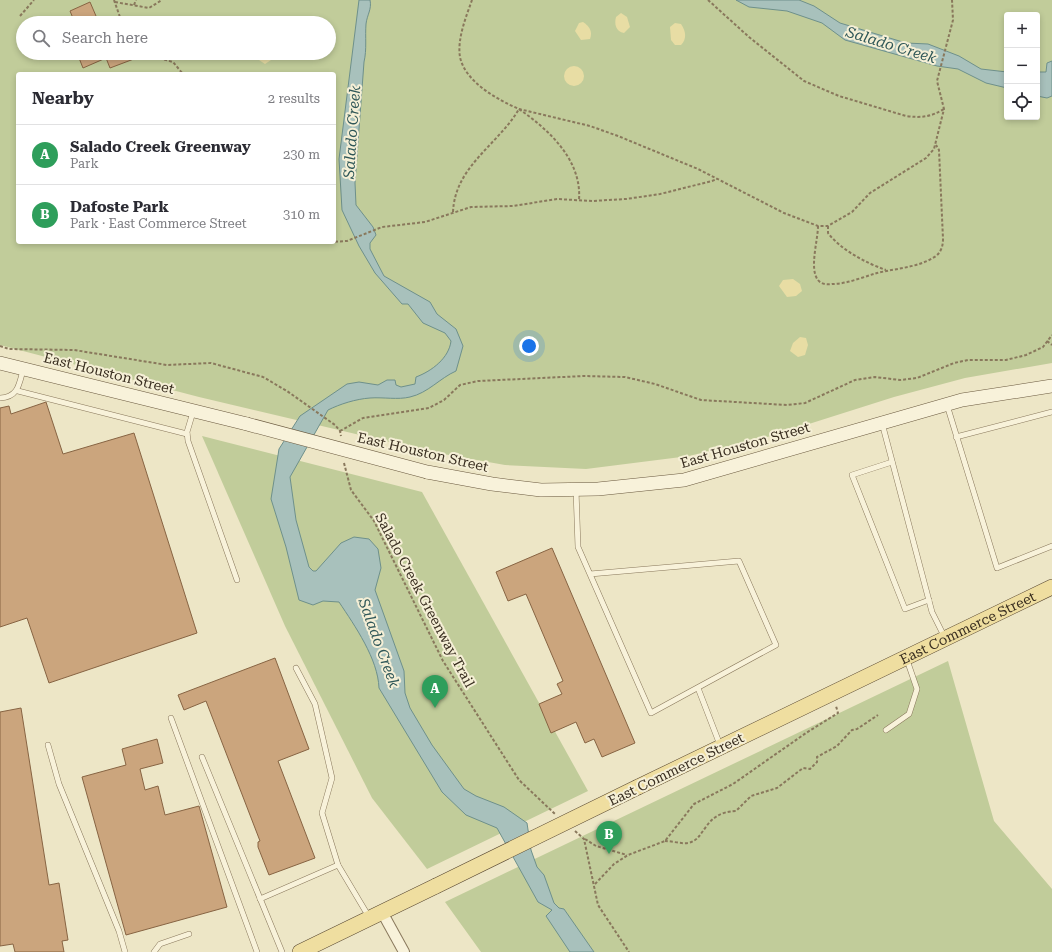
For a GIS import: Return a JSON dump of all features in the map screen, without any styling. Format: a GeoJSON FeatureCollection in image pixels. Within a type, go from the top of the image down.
{"type":"FeatureCollection","features":[{"type":"Feature","properties":{"kind":"main road","name":"East Houston Street"},"geometry":{"type":"LineString","coordinates":[[0,363],[248,424],[427,472],[492,484],[541,490],[576,490],[638,486],[684,480],[947,404],[1008,392],[1052,386]]}},
{"type":"Feature","properties":{"kind":"main road","name":"East Commerce Street"},"geometry":{"type":"LineString","coordinates":[[300,952],[1052,587]]}},
{"type":"Feature","properties":{"kind":"street"},"geometry":{"type":"LineString","coordinates":[[376,915],[404,952]]}},
{"type":"Feature","properties":{"kind":"lane"},"geometry":{"type":"LineString","coordinates":[[0,398],[8,398],[18,391],[24,369]]}},
{"type":"Feature","properties":{"kind":"lane"},"geometry":{"type":"LineString","coordinates":[[18,391],[187,434]]}},
{"type":"Feature","properties":{"kind":"lane"},"geometry":{"type":"LineString","coordinates":[[947,404],[997,568],[1052,546]]}},
{"type":"Feature","properties":{"kind":"lane"},"geometry":{"type":"LineString","coordinates":[[193,411],[187,434],[188,441],[237,580]]}},
{"type":"Feature","properties":{"kind":"lane"},"geometry":{"type":"LineString","coordinates":[[956,437],[1052,412]]}},
{"type":"Feature","properties":{"kind":"lane"},"geometry":{"type":"LineString","coordinates":[[881,422],[932,612],[945,638]]}},
{"type":"Feature","properties":{"kind":"lane"},"geometry":{"type":"LineString","coordinates":[[892,462],[852,475],[905,609],[929,600]]}},
{"type":"Feature","properties":{"kind":"lane"},"geometry":{"type":"LineString","coordinates":[[576,490],[578,547],[651,713],[776,645],[739,561],[590,574]]}},
{"type":"Feature","properties":{"kind":"lane"},"geometry":{"type":"LineString","coordinates":[[886,730],[909,714],[917,689],[906,657]]}},
{"type":"Feature","properties":{"kind":"lane"},"geometry":{"type":"LineString","coordinates":[[296,668],[315,704],[332,778],[322,813],[338,865],[376,915]]}},
{"type":"Feature","properties":{"kind":"lane"},"geometry":{"type":"LineString","coordinates":[[698,688],[721,747]]}},
{"type":"Feature","properties":{"kind":"lane"},"geometry":{"type":"LineString","coordinates":[[171,718],[257,952]]}},
{"type":"Feature","properties":{"kind":"lane"},"geometry":{"type":"LineString","coordinates":[[48,745],[59,784],[119,931],[125,952]]}},
{"type":"Feature","properties":{"kind":"lane"},"geometry":{"type":"LineString","coordinates":[[202,757],[282,952]]}},
{"type":"Feature","properties":{"kind":"lane"},"geometry":{"type":"LineString","coordinates":[[260,900],[338,865]]}},
{"type":"Feature","properties":{"kind":"lane"},"geometry":{"type":"LineString","coordinates":[[154,952],[160,944],[189,934]]}},
{"type":"Feature","properties":{"kind":"path"},"geometry":{"type":"LineString","coordinates":[[20,16],[34,0]]}},
{"type":"Feature","properties":{"kind":"path"},"geometry":{"type":"LineString","coordinates":[[134,5],[136,0]]}},
{"type":"Feature","properties":{"kind":"path"},"geometry":{"type":"LineString","coordinates":[[114,1],[149,8],[162,0]]}},
{"type":"Feature","properties":{"kind":"path"},"geometry":{"type":"LineString","coordinates":[[472,0],[461,42],[460,57],[474,80],[487,91],[507,104],[519,109],[590,126],[618,136],[717,178],[784,213],[818,226],[828,226],[852,212],[870,194],[926,158],[934,149],[944,109],[937,81],[953,20],[952,0]]}},
{"type":"Feature","properties":{"kind":"path"},"geometry":{"type":"LineString","coordinates":[[708,0],[786,68],[817,88],[906,116],[919,118],[928,117],[944,109]]}},
{"type":"Feature","properties":{"kind":"path"},"geometry":{"type":"LineString","coordinates":[[114,1],[119,16]]}},
{"type":"Feature","properties":{"kind":"path"},"geometry":{"type":"LineString","coordinates":[[166,60],[173,62],[181,72]]}},
{"type":"Feature","properties":{"kind":"path"},"geometry":{"type":"LineString","coordinates":[[519,109],[547,130],[568,157],[576,172],[579,182],[579,200]]}},
{"type":"Feature","properties":{"kind":"path"},"geometry":{"type":"LineString","coordinates":[[453,212],[454,200],[466,172],[486,148],[505,129],[519,109]]}},
{"type":"Feature","properties":{"kind":"path"},"geometry":{"type":"LineString","coordinates":[[818,226],[814,270],[818,281],[823,284],[840,283],[887,271],[900,270],[919,264],[935,256],[943,245],[939,150],[936,144]]}},
{"type":"Feature","properties":{"kind":"path"},"geometry":{"type":"LineString","coordinates":[[336,242],[348,241],[382,226],[425,222],[471,207],[513,206],[557,199],[604,201],[641,197],[701,184],[717,178]]}},
{"type":"Feature","properties":{"kind":"path"},"geometry":{"type":"LineString","coordinates":[[828,226],[828,233],[840,245],[870,264],[887,271]]}},
{"type":"Feature","properties":{"kind":"path"},"geometry":{"type":"LineString","coordinates":[[340,431],[363,418],[429,408],[444,400],[460,385],[478,381],[584,376],[625,377],[655,384],[701,400],[787,405],[805,403],[855,380],[874,377],[900,380],[917,378],[954,363],[968,360],[1006,360],[1026,355],[1043,347],[1052,335]]}},
{"type":"Feature","properties":{"kind":"path"},"geometry":{"type":"LineString","coordinates":[[1047,342],[1052,344]]}},
{"type":"Feature","properties":{"kind":"path"},"geometry":{"type":"LineString","coordinates":[[0,346],[9,349],[88,351],[167,365],[211,363],[263,377],[279,385],[329,421],[340,431],[342,440]]}},
{"type":"Feature","properties":{"kind":"path","name":"Salado Creek Greenway Trail"},"geometry":{"type":"LineString","coordinates":[[344,463],[352,490],[374,521],[443,661],[499,752]]}},
{"type":"Feature","properties":{"kind":"path"},"geometry":{"type":"LineString","coordinates":[[665,841],[694,804],[733,784],[806,732],[838,713],[831,694]]}},
{"type":"Feature","properties":{"kind":"path"},"geometry":{"type":"LineString","coordinates":[[594,884],[614,864],[628,855],[665,841],[688,843],[697,838],[716,816],[726,812],[736,811],[751,796],[777,788],[803,768],[810,769],[818,762],[817,757],[837,746],[852,730],[857,729],[878,715]]}},
{"type":"Feature","properties":{"kind":"path"},"geometry":{"type":"LineString","coordinates":[[584,838],[596,846],[628,855]]}},
{"type":"Feature","properties":{"kind":"path"},"geometry":{"type":"LineString","coordinates":[[617,931],[629,952]]}},
{"type":"Feature","properties":{"kind":"green space"},"geometry":{"type":"Polygon","coordinates":[[[0,0],[1052,0],[1052,363],[965,378],[894,397],[771,436],[689,456],[586,469],[505,465],[432,452],[199,397],[0,345],[0,0]]]}},
{"type":"Feature","properties":{"kind":"green space"},"geometry":{"type":"Polygon","coordinates":[[[202,436],[422,492],[588,791],[427,869],[372,798],[285,626],[202,436]]]}},
{"type":"Feature","properties":{"kind":"green space"},"geometry":{"type":"Polygon","coordinates":[[[948,661],[994,821],[1052,889],[1052,952],[481,952],[445,902],[948,661]]]}},
{"type":"Feature","properties":{"kind":"sand"},"geometry":{"type":"Polygon","coordinates":[[[621,13],[627,17],[630,27],[624,33],[617,29],[615,22],[616,17],[621,13]]]}},
{"type":"Feature","properties":{"kind":"sand"},"geometry":{"type":"Polygon","coordinates":[[[583,22],[590,29],[590,39],[581,40],[575,31],[579,23],[583,22]]]}},
{"type":"Feature","properties":{"kind":"sand"},"geometry":{"type":"Polygon","coordinates":[[[675,23],[681,24],[685,32],[685,38],[681,45],[675,45],[671,40],[670,27],[675,23]]]}},
{"type":"Feature","properties":{"kind":"sand"},"geometry":{"type":"Polygon","coordinates":[[[259,60],[271,60],[265,64],[259,60]]]}},
{"type":"Feature","properties":{"kind":"sand"},"geometry":{"type":"Polygon","coordinates":[[[574,66],[581,69],[584,76],[581,83],[574,86],[567,83],[564,76],[567,69],[574,66]]]}},
{"type":"Feature","properties":{"kind":"sand"},"geometry":{"type":"Polygon","coordinates":[[[793,279],[800,284],[802,291],[796,296],[787,297],[779,286],[783,280],[793,279]]]}},
{"type":"Feature","properties":{"kind":"sand"},"geometry":{"type":"Polygon","coordinates":[[[800,337],[806,338],[808,345],[805,355],[798,357],[790,351],[793,343],[800,337]]]}},
{"type":"Feature","properties":{"kind":"water","name":"Salado Creek"},"geometry":{"type":"Polygon","coordinates":[[[359,0],[370,0],[370,9],[366,24],[355,183],[356,205],[373,227],[376,235],[370,243],[370,249],[384,276],[430,302],[437,314],[456,329],[463,346],[456,371],[423,392],[405,398],[359,399],[328,410],[290,477],[296,520],[309,567],[313,571],[316,571],[341,543],[354,537],[369,539],[378,549],[381,568],[375,590],[404,671],[405,693],[410,708],[432,745],[464,789],[476,796],[504,807],[527,823],[531,850],[537,867],[544,875],[554,903],[559,908],[564,909],[594,952],[570,952],[546,916],[552,910],[538,902],[497,828],[466,815],[442,792],[379,688],[375,666],[365,643],[339,602],[323,601],[313,605],[299,600],[286,547],[271,499],[279,449],[300,416],[347,384],[359,382],[378,385],[387,380],[395,380],[396,385],[401,387],[415,384],[416,377],[439,363],[450,347],[451,341],[445,333],[423,323],[408,304],[402,304],[375,273],[359,246],[342,210],[339,159],[359,0]]]}},
{"type":"Feature","properties":{"kind":"water","name":"Salado Creek"},"geometry":{"type":"Polygon","coordinates":[[[736,0],[799,0],[814,6],[840,23],[906,43],[928,44],[959,56],[981,69],[1004,72],[1004,87],[986,83],[958,69],[937,66],[845,40],[822,23],[787,11],[749,7],[736,0]]]}},
{"type":"Feature","properties":{"kind":"water"},"geometry":{"type":"Polygon","coordinates":[[[1052,61],[1052,96],[1047,98],[1040,97],[1040,72],[1046,72],[1047,63],[1052,61]]]}},
{"type":"Feature","properties":{"kind":"building"},"geometry":{"type":"Polygon","coordinates":[[[90,2],[96,16],[72,16],[70,11],[90,2]]]}},
{"type":"Feature","properties":{"kind":"building"},"geometry":{"type":"Polygon","coordinates":[[[80,60],[101,60],[83,68],[80,60]]]}},
{"type":"Feature","properties":{"kind":"building"},"geometry":{"type":"Polygon","coordinates":[[[107,60],[131,60],[110,68],[107,60]]]}},
{"type":"Feature","properties":{"kind":"building"},"geometry":{"type":"Polygon","coordinates":[[[46,402],[63,454],[134,433],[197,633],[49,683],[27,618],[0,627],[0,408],[9,406],[11,414],[46,402]]]}},
{"type":"Feature","properties":{"kind":"building"},"geometry":{"type":"Polygon","coordinates":[[[552,548],[635,743],[602,757],[594,739],[585,743],[576,722],[551,733],[539,704],[562,694],[557,684],[563,681],[526,594],[508,601],[496,572],[552,548]]]}},
{"type":"Feature","properties":{"kind":"building"},"geometry":{"type":"Polygon","coordinates":[[[275,658],[309,749],[278,761],[315,858],[269,875],[258,847],[258,842],[260,841],[206,701],[184,710],[178,695],[275,658]]]}},
{"type":"Feature","properties":{"kind":"building"},"geometry":{"type":"Polygon","coordinates":[[[21,708],[49,885],[59,883],[68,940],[62,941],[64,952],[15,952],[13,944],[0,946],[0,712],[21,708]]]}},
{"type":"Feature","properties":{"kind":"building"},"geometry":{"type":"Polygon","coordinates":[[[157,739],[163,763],[140,769],[145,790],[158,786],[165,815],[199,806],[227,907],[126,935],[82,777],[126,765],[122,749],[157,739]]]}},
{"type":"Feature","properties":{"kind":"place","name":"Salado Creek Greenway"},"geometry":{"type":"Point","coordinates":[435,708]}},
{"type":"Feature","properties":{"kind":"place","name":"Dafoste Park"},"geometry":{"type":"Point","coordinates":[609,854]}}]}
